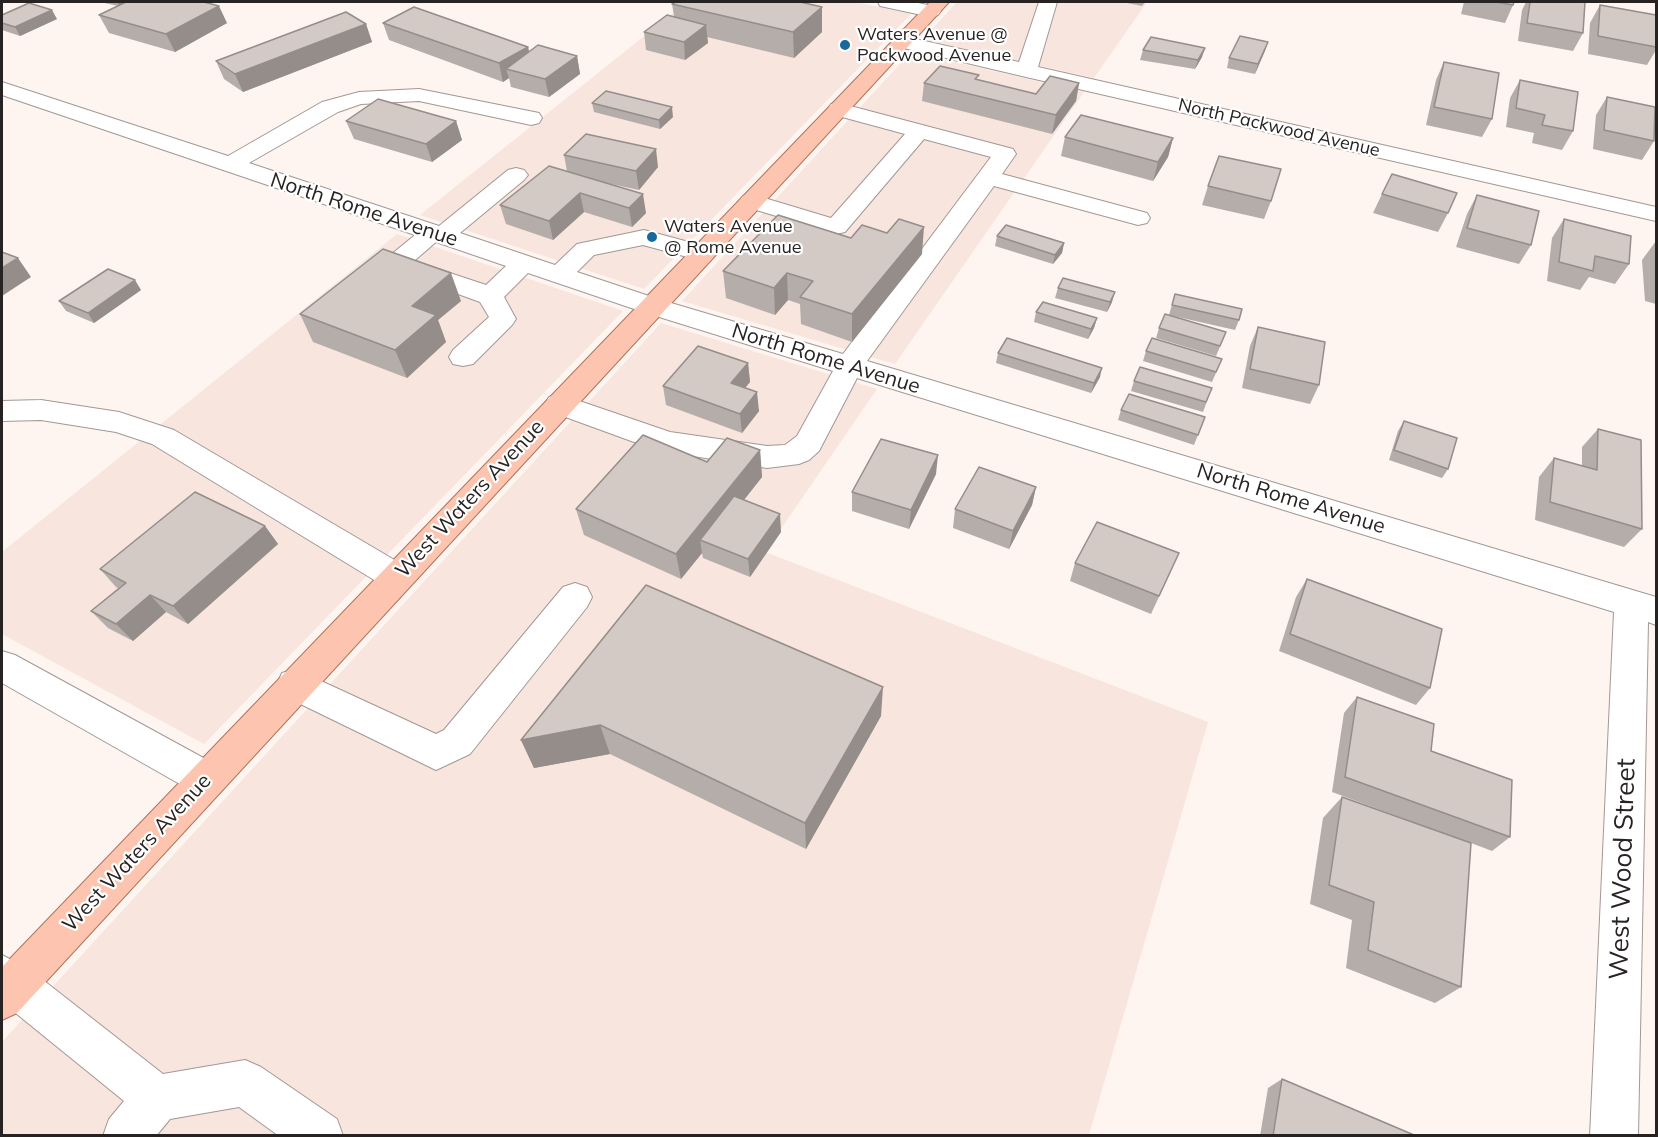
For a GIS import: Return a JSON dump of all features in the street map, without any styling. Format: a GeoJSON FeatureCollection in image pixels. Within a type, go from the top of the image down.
{"type":"FeatureCollection","features":[{"type":"Feature","properties":{"kind":"main road","name":"West Waters Avenue"},"geometry":{"type":"LineString","coordinates":[[6,987],[206,779],[936,6]]}},
{"type":"Feature","properties":{"kind":"street"},"geometry":{"type":"LineString","coordinates":[[887,2],[936,6]]}},
{"type":"Feature","properties":{"kind":"street"},"geometry":{"type":"LineString","coordinates":[[1026,71],[1048,2]]}},
{"type":"Feature","properties":{"kind":"street","name":"North Packwood Avenue"},"geometry":{"type":"LineString","coordinates":[[902,42],[1656,214]]}},
{"type":"Feature","properties":{"kind":"street","name":"North Rome Avenue"},"geometry":{"type":"LineString","coordinates":[[2,88],[652,306],[1644,606]]}},
{"type":"Feature","properties":{"kind":"street"},"geometry":{"type":"LineString","coordinates":[[230,165],[330,107],[359,98],[419,95],[531,118]]}},
{"type":"Feature","properties":{"kind":"street"},"geometry":{"type":"LineString","coordinates":[[560,404],[667,442],[767,457],[788,456],[798,452],[808,443],[849,366],[1005,154],[839,109]]}},
{"type":"Feature","properties":{"kind":"street"},"geometry":{"type":"LineString","coordinates":[[751,201],[836,227],[919,131]]}},
{"type":"Feature","properties":{"kind":"street"},"geometry":{"type":"LineString","coordinates":[[463,357],[503,319],[490,296],[396,263],[516,176]]}},
{"type":"Feature","properties":{"kind":"street"},"geometry":{"type":"LineString","coordinates":[[988,177],[1138,218]]}},
{"type":"Feature","properties":{"kind":"street"},"geometry":{"type":"LineString","coordinates":[[559,275],[586,249],[644,237],[702,253]]}},
{"type":"Feature","properties":{"kind":"street"},"geometry":{"type":"LineString","coordinates":[[490,296],[524,263]]}},
{"type":"Feature","properties":{"kind":"street"},"geometry":{"type":"LineString","coordinates":[[2,411],[41,410],[108,420],[163,437],[396,577]]}},
{"type":"Feature","properties":{"kind":"street"},"geometry":{"type":"LineString","coordinates":[[296,684],[436,753],[458,742],[575,597]]}},
{"type":"Feature","properties":{"kind":"street","name":"West Wood Street"},"geometry":{"type":"LineString","coordinates":[[1614,1136],[1644,606]]}},
{"type":"Feature","properties":{"kind":"street"},"geometry":{"type":"LineString","coordinates":[[2,666],[206,779]]}},
{"type":"Feature","properties":{"kind":"street"},"geometry":{"type":"LineString","coordinates":[[6,987],[157,1098]]}},
{"type":"Feature","properties":{"kind":"street"},"geometry":{"type":"LineString","coordinates":[[126,1136],[157,1098],[244,1083],[320,1136]]}},
{"type":"Feature","properties":{"kind":"shaded area"},"geometry":{"type":"Polygon","coordinates":[[[687,2],[856,2],[911,14],[644,289],[420,215],[687,2]]]}},
{"type":"Feature","properties":{"kind":"shaded area"},"geometry":{"type":"Polygon","coordinates":[[[957,2],[1147,2],[1094,78],[923,39],[957,2]]]}},
{"type":"Feature","properties":{"kind":"shaded area"},"geometry":{"type":"Polygon","coordinates":[[[911,52],[1084,92],[895,364],[682,301],[911,52]]]}},
{"type":"Feature","properties":{"kind":"shaded area"},"geometry":{"type":"Polygon","coordinates":[[[397,234],[623,311],[204,744],[2,634],[2,552],[397,234]]]}},
{"type":"Feature","properties":{"kind":"shaded area"},"geometry":{"type":"Polygon","coordinates":[[[661,323],[877,389],[765,552],[1208,722],[1089,1135],[2,1135],[2,1042],[661,323]]]}},
{"type":"Feature","properties":{"kind":"building"},"geometry":{"type":"Polygon","coordinates":[[[126,2],[204,2],[219,6],[166,34],[99,15],[126,2]]]}},
{"type":"Feature","properties":{"kind":"building"},"geometry":{"type":"Polygon","coordinates":[[[676,2],[800,2],[822,7],[793,32],[672,4],[676,2]]]}},
{"type":"Feature","properties":{"kind":"building"},"geometry":{"type":"Polygon","coordinates":[[[1496,2],[1514,2],[1513,5],[1496,2]]]}},
{"type":"Feature","properties":{"kind":"building"},"geometry":{"type":"Polygon","coordinates":[[[1530,2],[1585,2],[1583,33],[1527,23],[1530,2]]]}},
{"type":"Feature","properties":{"kind":"building"},"geometry":{"type":"Polygon","coordinates":[[[29,3],[52,10],[15,27],[2,23],[2,15],[29,3]]]}},
{"type":"Feature","properties":{"kind":"building"},"geometry":{"type":"Polygon","coordinates":[[[1600,5],[1656,15],[1656,47],[1598,36],[1600,5]]]}},
{"type":"Feature","properties":{"kind":"building"},"geometry":{"type":"Polygon","coordinates":[[[414,7],[528,47],[499,63],[383,23],[414,7]]]}},
{"type":"Feature","properties":{"kind":"building"},"geometry":{"type":"Polygon","coordinates":[[[346,12],[366,24],[235,74],[216,61],[346,12]]]}},
{"type":"Feature","properties":{"kind":"building"},"geometry":{"type":"Polygon","coordinates":[[[667,15],[706,25],[684,42],[644,32],[667,15]]]}},
{"type":"Feature","properties":{"kind":"building"},"geometry":{"type":"Polygon","coordinates":[[[1240,36],[1268,42],[1258,64],[1229,58],[1240,36]]]}},
{"type":"Feature","properties":{"kind":"building"},"geometry":{"type":"Polygon","coordinates":[[[1151,37],[1205,48],[1198,60],[1143,50],[1151,37]]]}},
{"type":"Feature","properties":{"kind":"building"},"geometry":{"type":"Polygon","coordinates":[[[538,45],[577,56],[545,79],[506,69],[538,45]]]}},
{"type":"Feature","properties":{"kind":"building"},"geometry":{"type":"Polygon","coordinates":[[[1444,62],[1499,73],[1492,119],[1434,107],[1444,62]]]}},
{"type":"Feature","properties":{"kind":"building"},"geometry":{"type":"Polygon","coordinates":[[[940,66],[979,75],[975,79],[1036,94],[1050,76],[1079,83],[1056,115],[924,83],[940,66]]]}},
{"type":"Feature","properties":{"kind":"building"},"geometry":{"type":"Polygon","coordinates":[[[1520,80],[1578,92],[1573,131],[1542,125],[1545,115],[1516,108],[1520,80]]]}},
{"type":"Feature","properties":{"kind":"building"},"geometry":{"type":"Polygon","coordinates":[[[606,91],[672,107],[659,120],[592,103],[606,91]]]}},
{"type":"Feature","properties":{"kind":"building"},"geometry":{"type":"Polygon","coordinates":[[[1607,97],[1655,107],[1654,141],[1604,130],[1607,97]]]}},
{"type":"Feature","properties":{"kind":"building"},"geometry":{"type":"Polygon","coordinates":[[[378,99],[456,121],[426,144],[346,121],[378,99]]]}},
{"type":"Feature","properties":{"kind":"building"},"geometry":{"type":"Polygon","coordinates":[[[1081,115],[1173,138],[1158,162],[1065,137],[1081,115]]]}},
{"type":"Feature","properties":{"kind":"building"},"geometry":{"type":"Polygon","coordinates":[[[586,134],[656,149],[636,171],[564,155],[586,134]]]}},
{"type":"Feature","properties":{"kind":"building"},"geometry":{"type":"Polygon","coordinates":[[[1219,156],[1281,169],[1271,201],[1208,186],[1219,156]]]}},
{"type":"Feature","properties":{"kind":"building"},"geometry":{"type":"Polygon","coordinates":[[[549,166],[643,194],[629,208],[580,193],[549,221],[500,205],[549,166]]]}},
{"type":"Feature","properties":{"kind":"building"},"geometry":{"type":"Polygon","coordinates":[[[1392,174],[1457,193],[1448,213],[1382,194],[1392,174]]]}},
{"type":"Feature","properties":{"kind":"building"},"geometry":{"type":"Polygon","coordinates":[[[1477,195],[1539,211],[1531,245],[1467,228],[1477,195]]]}},
{"type":"Feature","properties":{"kind":"building"},"geometry":{"type":"Polygon","coordinates":[[[778,215],[851,238],[862,225],[887,233],[899,219],[924,227],[852,314],[800,297],[813,281],[787,273],[774,288],[723,271],[778,215]]]}},
{"type":"Feature","properties":{"kind":"building"},"geometry":{"type":"Polygon","coordinates":[[[1564,219],[1631,236],[1629,264],[1595,256],[1593,271],[1559,262],[1564,219]]]}},
{"type":"Feature","properties":{"kind":"building"},"geometry":{"type":"Polygon","coordinates":[[[1006,225],[1064,243],[1055,255],[997,236],[1006,225]]]}},
{"type":"Feature","properties":{"kind":"building"},"geometry":{"type":"Polygon","coordinates":[[[383,249],[451,273],[412,306],[436,315],[395,350],[300,314],[383,249]]]}},
{"type":"Feature","properties":{"kind":"building"},"geometry":{"type":"Polygon","coordinates":[[[2,252],[18,258],[2,268],[2,252]]]}},
{"type":"Feature","properties":{"kind":"building"},"geometry":{"type":"Polygon","coordinates":[[[108,269],[135,280],[88,313],[59,301],[108,269]]]}},
{"type":"Feature","properties":{"kind":"building"},"geometry":{"type":"Polygon","coordinates":[[[1063,278],[1115,292],[1110,302],[1058,288],[1063,278]]]}},
{"type":"Feature","properties":{"kind":"building"},"geometry":{"type":"Polygon","coordinates":[[[1175,294],[1242,309],[1239,320],[1172,305],[1175,294]]]}},
{"type":"Feature","properties":{"kind":"building"},"geometry":{"type":"Polygon","coordinates":[[[1043,302],[1097,318],[1091,329],[1036,312],[1043,302]]]}},
{"type":"Feature","properties":{"kind":"building"},"geometry":{"type":"Polygon","coordinates":[[[1165,314],[1226,332],[1220,346],[1159,328],[1165,314]]]}},
{"type":"Feature","properties":{"kind":"building"},"geometry":{"type":"Polygon","coordinates":[[[1258,327],[1325,342],[1319,385],[1250,369],[1258,327]]]}},
{"type":"Feature","properties":{"kind":"building"},"geometry":{"type":"Polygon","coordinates":[[[1007,338],[1102,368],[1094,383],[998,353],[1007,338]]]}},
{"type":"Feature","properties":{"kind":"building"},"geometry":{"type":"Polygon","coordinates":[[[1152,338],[1222,359],[1216,372],[1146,351],[1152,338]]]}},
{"type":"Feature","properties":{"kind":"building"},"geometry":{"type":"Polygon","coordinates":[[[698,346],[748,363],[731,383],[757,392],[740,414],[663,386],[698,346]]]}},
{"type":"Feature","properties":{"kind":"building"},"geometry":{"type":"Polygon","coordinates":[[[1140,367],[1212,388],[1206,402],[1134,381],[1140,367]]]}},
{"type":"Feature","properties":{"kind":"building"},"geometry":{"type":"Polygon","coordinates":[[[1129,394],[1205,417],[1198,435],[1121,410],[1129,394]]]}},
{"type":"Feature","properties":{"kind":"building"},"geometry":{"type":"Polygon","coordinates":[[[1404,421],[1457,438],[1448,469],[1394,450],[1404,421]]]}},
{"type":"Feature","properties":{"kind":"building"},"geometry":{"type":"Polygon","coordinates":[[[1598,429],[1641,440],[1642,529],[1550,502],[1554,458],[1597,470],[1598,429]]]}},
{"type":"Feature","properties":{"kind":"building"},"geometry":{"type":"Polygon","coordinates":[[[643,435],[707,462],[727,438],[760,450],[676,554],[576,509],[643,435]]]}},
{"type":"Feature","properties":{"kind":"building"},"geometry":{"type":"Polygon","coordinates":[[[881,439],[938,455],[911,510],[852,492],[881,439]]]}},
{"type":"Feature","properties":{"kind":"building"},"geometry":{"type":"Polygon","coordinates":[[[979,467],[1036,487],[1013,531],[955,509],[979,467]]]}},
{"type":"Feature","properties":{"kind":"building"},"geometry":{"type":"Polygon","coordinates":[[[195,492],[265,526],[173,606],[150,595],[116,624],[91,611],[126,583],[100,569],[195,492]]]}},
{"type":"Feature","properties":{"kind":"building"},"geometry":{"type":"Polygon","coordinates":[[[734,496],[780,514],[748,559],[700,540],[734,496]]]}},
{"type":"Feature","properties":{"kind":"building"},"geometry":{"type":"Polygon","coordinates":[[[1097,522],[1179,553],[1159,596],[1075,563],[1097,522]]]}},
{"type":"Feature","properties":{"kind":"building"},"geometry":{"type":"Polygon","coordinates":[[[1307,579],[1442,629],[1430,688],[1290,634],[1307,579]]]}},
{"type":"Feature","properties":{"kind":"building"},"geometry":{"type":"Polygon","coordinates":[[[646,585],[883,687],[805,823],[600,725],[521,740],[646,585]]]}},
{"type":"Feature","properties":{"kind":"building"},"geometry":{"type":"Polygon","coordinates":[[[1357,697],[1434,724],[1431,751],[1512,780],[1510,837],[1345,777],[1357,697]]]}},
{"type":"Feature","properties":{"kind":"building"},"geometry":{"type":"Polygon","coordinates":[[[1342,797],[1471,843],[1461,987],[1368,950],[1374,902],[1329,885],[1342,797]]]}},
{"type":"Feature","properties":{"kind":"building"},"geometry":{"type":"Polygon","coordinates":[[[1282,1079],[1414,1135],[1414,1136],[1273,1136],[1282,1079]]]}},
{"type":"Feature","properties":{"kind":"place","name":"Waters Avenue @ Packwood Avenue"},"geometry":{"type":"Point","coordinates":[845,45]}},
{"type":"Feature","properties":{"kind":"place","name":"Waters Avenue @ Rome Avenue"},"geometry":{"type":"Point","coordinates":[652,237]}}]}
